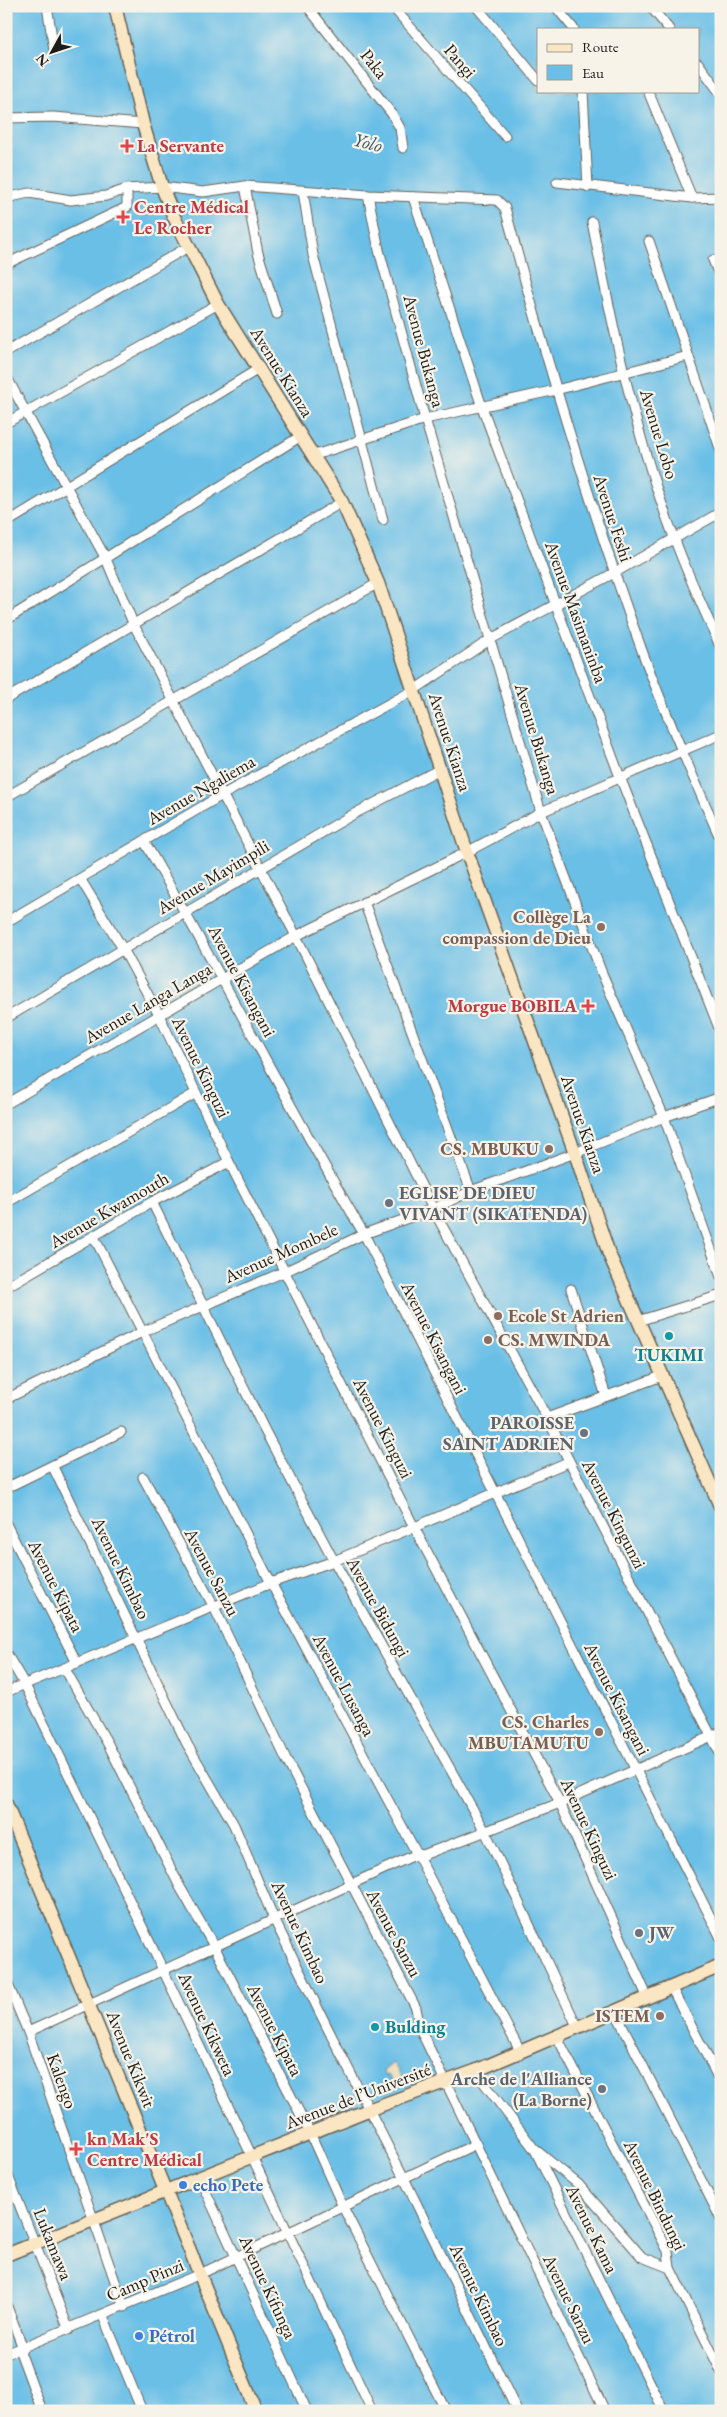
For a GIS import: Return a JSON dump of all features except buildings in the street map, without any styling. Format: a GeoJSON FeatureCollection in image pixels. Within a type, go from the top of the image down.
{"type":"FeatureCollection","features":[{"type":"Feature","properties":{"kind":"street"},"geometry":{"type":"LineString","coordinates":[[47,6],[54,50]]}},
{"type":"Feature","properties":{"kind":"street","name":"Avenue Kianza"},"geometry":{"type":"LineString","coordinates":[[115,6],[144,124],[162,187],[188,247],[218,304],[260,368],[312,456],[342,502],[378,582],[468,852],[609,1254],[721,1508]]}},
{"type":"Feature","properties":{"kind":"street","name":"Paka"},"geometry":{"type":"LineString","coordinates":[[307,6],[392,114],[400,128],[404,148]]}},
{"type":"Feature","properties":{"kind":"street","name":"Pangi"},"geometry":{"type":"LineString","coordinates":[[392,6],[505,136]]}},
{"type":"Feature","properties":{"kind":"street"},"geometry":{"type":"LineString","coordinates":[[476,6],[537,79]]}},
{"type":"Feature","properties":{"kind":"street"},"geometry":{"type":"LineString","coordinates":[[555,6],[573,28]]}},
{"type":"Feature","properties":{"kind":"street"},"geometry":{"type":"LineString","coordinates":[[650,6],[669,28]]}},
{"type":"Feature","properties":{"kind":"street"},"geometry":{"type":"LineString","coordinates":[[700,67],[721,94]]}},
{"type":"Feature","properties":{"kind":"street"},"geometry":{"type":"LineString","coordinates":[[583,92],[588,187]]}},
{"type":"Feature","properties":{"kind":"street"},"geometry":{"type":"LineString","coordinates":[[648,92],[692,198]]}},
{"type":"Feature","properties":{"kind":"street"},"geometry":{"type":"LineString","coordinates":[[6,118],[53,117],[144,124]]}},
{"type":"Feature","properties":{"kind":"street"},"geometry":{"type":"LineString","coordinates":[[557,182],[692,198],[721,197]]}},
{"type":"Feature","properties":{"kind":"street"},"geometry":{"type":"LineString","coordinates":[[246,186],[258,253],[278,314]]}},
{"type":"Feature","properties":{"kind":"street"},"geometry":{"type":"LineString","coordinates":[[6,198],[29,193],[71,200],[106,196],[127,189],[162,187],[203,192],[246,186],[413,198]]}},
{"type":"Feature","properties":{"kind":"street"},"geometry":{"type":"LineString","coordinates":[[6,264],[127,207],[127,189]]}},
{"type":"Feature","properties":{"kind":"street"},"geometry":{"type":"LineString","coordinates":[[303,191],[313,255],[383,520]]}},
{"type":"Feature","properties":{"kind":"street","name":"Avenue Bukanga"},"geometry":{"type":"LineString","coordinates":[[368,195],[379,250],[425,419],[541,812],[601,971],[664,1116],[721,1277]]}},
{"type":"Feature","properties":{"kind":"street","name":"Avenue Feshi"},"geometry":{"type":"LineString","coordinates":[[413,198],[497,200],[505,208],[556,390],[614,573],[645,660],[681,751],[721,840]]}},
{"type":"Feature","properties":{"kind":"street","name":"Avenue Masimaninba"},"geometry":{"type":"LineString","coordinates":[[413,198],[482,407],[620,778],[721,1033]]}},
{"type":"Feature","properties":{"kind":"street","name":"Avenue Lobo"},"geometry":{"type":"LineString","coordinates":[[592,222],[624,374],[674,539],[721,648]]}},
{"type":"Feature","properties":{"kind":"street"},"geometry":{"type":"LineString","coordinates":[[649,241],[721,451]]}},
{"type":"Feature","properties":{"kind":"street"},"geometry":{"type":"LineString","coordinates":[[6,352],[188,247]]}},
{"type":"Feature","properties":{"kind":"street"},"geometry":{"type":"LineString","coordinates":[[713,260],[721,279]]}},
{"type":"Feature","properties":{"kind":"street"},"geometry":{"type":"LineString","coordinates":[[6,423],[218,304]]}},
{"type":"Feature","properties":{"kind":"street"},"geometry":{"type":"LineString","coordinates":[[312,456],[425,419],[624,374],[688,356]]}},
{"type":"Feature","properties":{"kind":"street"},"geometry":{"type":"LineString","coordinates":[[6,524],[260,368]]}},
{"type":"Feature","properties":{"kind":"street","name":"Avenue Kingunzi"},"geometry":{"type":"LineString","coordinates":[[6,376],[106,559],[133,623],[296,936],[433,1209],[547,1418],[568,1462],[721,1755]]}},
{"type":"Feature","properties":{"kind":"street"},"geometry":{"type":"LineString","coordinates":[[6,620],[301,436]]}},
{"type":"Feature","properties":{"kind":"street"},"geometry":{"type":"LineString","coordinates":[[6,699],[342,502]]}},
{"type":"Feature","properties":{"kind":"street","name":"Avenue Ngaliema"},"geometry":{"type":"LineString","coordinates":[[6,922],[81,880],[222,795],[414,690],[491,639],[614,573],[721,512]]}},
{"type":"Feature","properties":{"kind":"street"},"geometry":{"type":"LineString","coordinates":[[6,797],[378,582]]}},
{"type":"Feature","properties":{"kind":"street","name":"Avenue Langa Langa"},"geometry":{"type":"LineString","coordinates":[[6,1104],[296,936],[468,852],[541,812],[721,734]]}},
{"type":"Feature","properties":{"kind":"street","name":"Avenue Mayimpili"},"geometry":{"type":"LineString","coordinates":[[6,1018],[352,815],[440,770]]}},
{"type":"Feature","properties":{"kind":"street","name":"Avenue Kisangani"},"geometry":{"type":"LineString","coordinates":[[144,841],[186,912],[322,1164],[364,1234],[721,1938]]}},
{"type":"Feature","properties":{"kind":"street","name":"Avenue Kinguzi"},"geometry":{"type":"LineString","coordinates":[[81,880],[123,949],[159,1015],[229,1162],[286,1271],[414,1527],[560,1803],[647,1996]]}},
{"type":"Feature","properties":{"kind":"street"},"geometry":{"type":"LineString","coordinates":[[364,902],[471,1191]]}},
{"type":"Feature","properties":{"kind":"street"},"geometry":{"type":"LineString","coordinates":[[6,1203],[196,1093]]}},
{"type":"Feature","properties":{"kind":"street","name":"Avenue Mombele"},"geometry":{"type":"LineString","coordinates":[[6,1399],[142,1332],[286,1271],[364,1234],[433,1209],[471,1191],[575,1153],[664,1116],[721,1097]]}},
{"type":"Feature","properties":{"kind":"street","name":"Avenue Kwamouth"},"geometry":{"type":"LineString","coordinates":[[6,1287],[152,1202],[229,1162]]}},
{"type":"Feature","properties":{"kind":"street","name":"Avenue Bidungi"},"geometry":{"type":"LineString","coordinates":[[152,1202],[265,1431],[334,1561],[486,1833],[577,2026]]}},
{"type":"Feature","properties":{"kind":"street","name":"Avenue Lusanga"},"geometry":{"type":"LineString","coordinates":[[94,1237],[271,1583],[417,1854],[520,2051]]}},
{"type":"Feature","properties":{"kind":"street"},"geometry":{"type":"LineString","coordinates":[[572,1289],[606,1396]]}},
{"type":"Feature","properties":{"kind":"street"},"geometry":{"type":"LineString","coordinates":[[638,1321],[721,1295]]}},
{"type":"Feature","properties":{"kind":"street"},"geometry":{"type":"LineString","coordinates":[[547,1418],[662,1376]]}},
{"type":"Feature","properties":{"kind":"street"},"geometry":{"type":"LineString","coordinates":[[6,1488],[121,1432]]}},
{"type":"Feature","properties":{"kind":"street"},"geometry":{"type":"LineString","coordinates":[[6,1692],[271,1583],[334,1561],[568,1462]]}},
{"type":"Feature","properties":{"kind":"street","name":"Avenue Kimbao"},"geometry":{"type":"LineString","coordinates":[[53,1466],[187,1744],[234,1825],[274,1918],[518,2411]]}},
{"type":"Feature","properties":{"kind":"street","name":"Avenue Sanzu"},"geometry":{"type":"LineString","coordinates":[[142,1477],[214,1607],[286,1759],[416,2008],[420,2028],[605,2411]]}},
{"type":"Feature","properties":{"kind":"street","name":"Avenue Kipata"},"geometry":{"type":"LineString","coordinates":[[6,1524],[77,1663]]}},
{"type":"Feature","properties":{"kind":"street","name":"Avenue Kikweta"},"geometry":{"type":"LineString","coordinates":[[6,1653],[25,1685],[163,1969],[372,2411]]}},
{"type":"Feature","properties":{"kind":"street","name":"Avenue Kipata"},"geometry":{"type":"LineString","coordinates":[[65,1669],[108,1744],[180,1887],[214,1946],[310,2133],[344,2207],[446,2411]]}},
{"type":"Feature","properties":{"kind":"street"},"geometry":{"type":"LineString","coordinates":[[28,2032],[274,1918],[351,1886],[417,1854],[423,1855],[486,1833],[560,1803],[721,1732]]}},
{"type":"Feature","properties":{"kind":"street","name":"Avenue Kikwit"},"geometry":{"type":"LineString","coordinates":[[6,1804],[90,2004],[256,2411]]}},
{"type":"Feature","properties":{"kind":"street","name":"Avenue de l’Université"},"geometry":{"type":"LineString","coordinates":[[6,2255],[250,2156],[475,2071],[721,1966]]}},
{"type":"Feature","properties":{"kind":"street","name":"Kalengo"},"geometry":{"type":"LineString","coordinates":[[6,1980],[28,2032],[124,2307]]}},
{"type":"Feature","properties":{"kind":"street"},"geometry":{"type":"LineString","coordinates":[[671,1986],[721,2082]]}},
{"type":"Feature","properties":{"kind":"street"},"geometry":{"type":"LineString","coordinates":[[615,2010],[721,2219]]}},
{"type":"Feature","properties":{"kind":"street","name":"Avenue Bindungi"},"geometry":{"type":"LineString","coordinates":[[556,2035],[668,2251],[670,2268],[721,2371]]}},
{"type":"Feature","properties":{"kind":"street","name":"Avenue Kama"},"geometry":{"type":"LineString","coordinates":[[475,2071],[535,2150],[664,2411]]}},
{"type":"Feature","properties":{"kind":"street","name":"Camp Pinzi"},"geometry":{"type":"LineString","coordinates":[[6,2354],[103,2316],[200,2274],[476,2144]]}},
{"type":"Feature","properties":{"kind":"street"},"geometry":{"type":"LineString","coordinates":[[535,2150],[578,2184],[642,2257],[670,2268]]}},
{"type":"Feature","properties":{"kind":"street","name":"Lukamawa"},"geometry":{"type":"LineString","coordinates":[[6,2171],[69,2330]]}},
{"type":"Feature","properties":{"kind":"street","name":"Avenue Kifunga"},"geometry":{"type":"LineString","coordinates":[[199,2177],[307,2411]]}},
{"type":"Feature","properties":{"kind":"street"},"geometry":{"type":"LineString","coordinates":[[6,2304],[42,2411]]}},
{"type":"Feature","properties":{"kind":"street","name":"Camp Pinzi"},"geometry":{"type":"LineString","coordinates":[[103,2316],[142,2411]]}},
{"type":"Feature","properties":{"kind":"water","name":"Yolo"},"geometry":{"type":"Polygon","coordinates":[[[6,6],[721,6],[721,2411],[6,2411],[6,6]],[[393,2063],[383,2071],[385,2076],[388,2075],[395,2083],[403,2078],[393,2063]]]}},
{"type":"Feature","properties":{"kind":"place","name":"La Servante"},"geometry":{"type":"Point","coordinates":[127,146]}},
{"type":"Feature","properties":{"kind":"place","name":"Centre Médical Le Rocher"},"geometry":{"type":"Point","coordinates":[123,217]}},
{"type":"Feature","properties":{"kind":"place","name":"Collège La compassion de Dieu"},"geometry":{"type":"Point","coordinates":[601,927]}},
{"type":"Feature","properties":{"kind":"place","name":"Morgue BOBILA"},"geometry":{"type":"Point","coordinates":[588,1006]}},
{"type":"Feature","properties":{"kind":"place","name":"CS. MBUKU"},"geometry":{"type":"Point","coordinates":[549,1149]}},
{"type":"Feature","properties":{"kind":"place","name":"EGLISE DE DIEU VIVANT (SIKATENDA)"},"geometry":{"type":"Point","coordinates":[389,1203]}},
{"type":"Feature","properties":{"kind":"place","name":"Ecole St Adrien"},"geometry":{"type":"Point","coordinates":[498,1316]}},
{"type":"Feature","properties":{"kind":"place","name":"TUKIMI"},"geometry":{"type":"Point","coordinates":[669,1336]}},
{"type":"Feature","properties":{"kind":"place","name":"CS. MWINDA"},"geometry":{"type":"Point","coordinates":[488,1340]}},
{"type":"Feature","properties":{"kind":"place","name":"PAROISSE SAINT ADRIEN"},"geometry":{"type":"Point","coordinates":[584,1433]}},
{"type":"Feature","properties":{"kind":"place","name":"CS. Charles MBUTAMUTU"},"geometry":{"type":"Point","coordinates":[599,1732]}},
{"type":"Feature","properties":{"kind":"place","name":"JW"},"geometry":{"type":"Point","coordinates":[639,1933]}},
{"type":"Feature","properties":{"kind":"place","name":"ISTEM"},"geometry":{"type":"Point","coordinates":[660,2016]}},
{"type":"Feature","properties":{"kind":"place","name":"Bulding"},"geometry":{"type":"Point","coordinates":[375,2027]}},
{"type":"Feature","properties":{"kind":"place","name":"Arche de l'Alliance (La Borne)"},"geometry":{"type":"Point","coordinates":[602,2089]}},
{"type":"Feature","properties":{"kind":"place","name":"kn Mak'S Centre Médical"},"geometry":{"type":"Point","coordinates":[76,2149]}},
{"type":"Feature","properties":{"kind":"place","name":"echo Pete"},"geometry":{"type":"Point","coordinates":[183,2185]}},
{"type":"Feature","properties":{"kind":"place","name":"Pétrol"},"geometry":{"type":"Point","coordinates":[139,2336]}}]}
